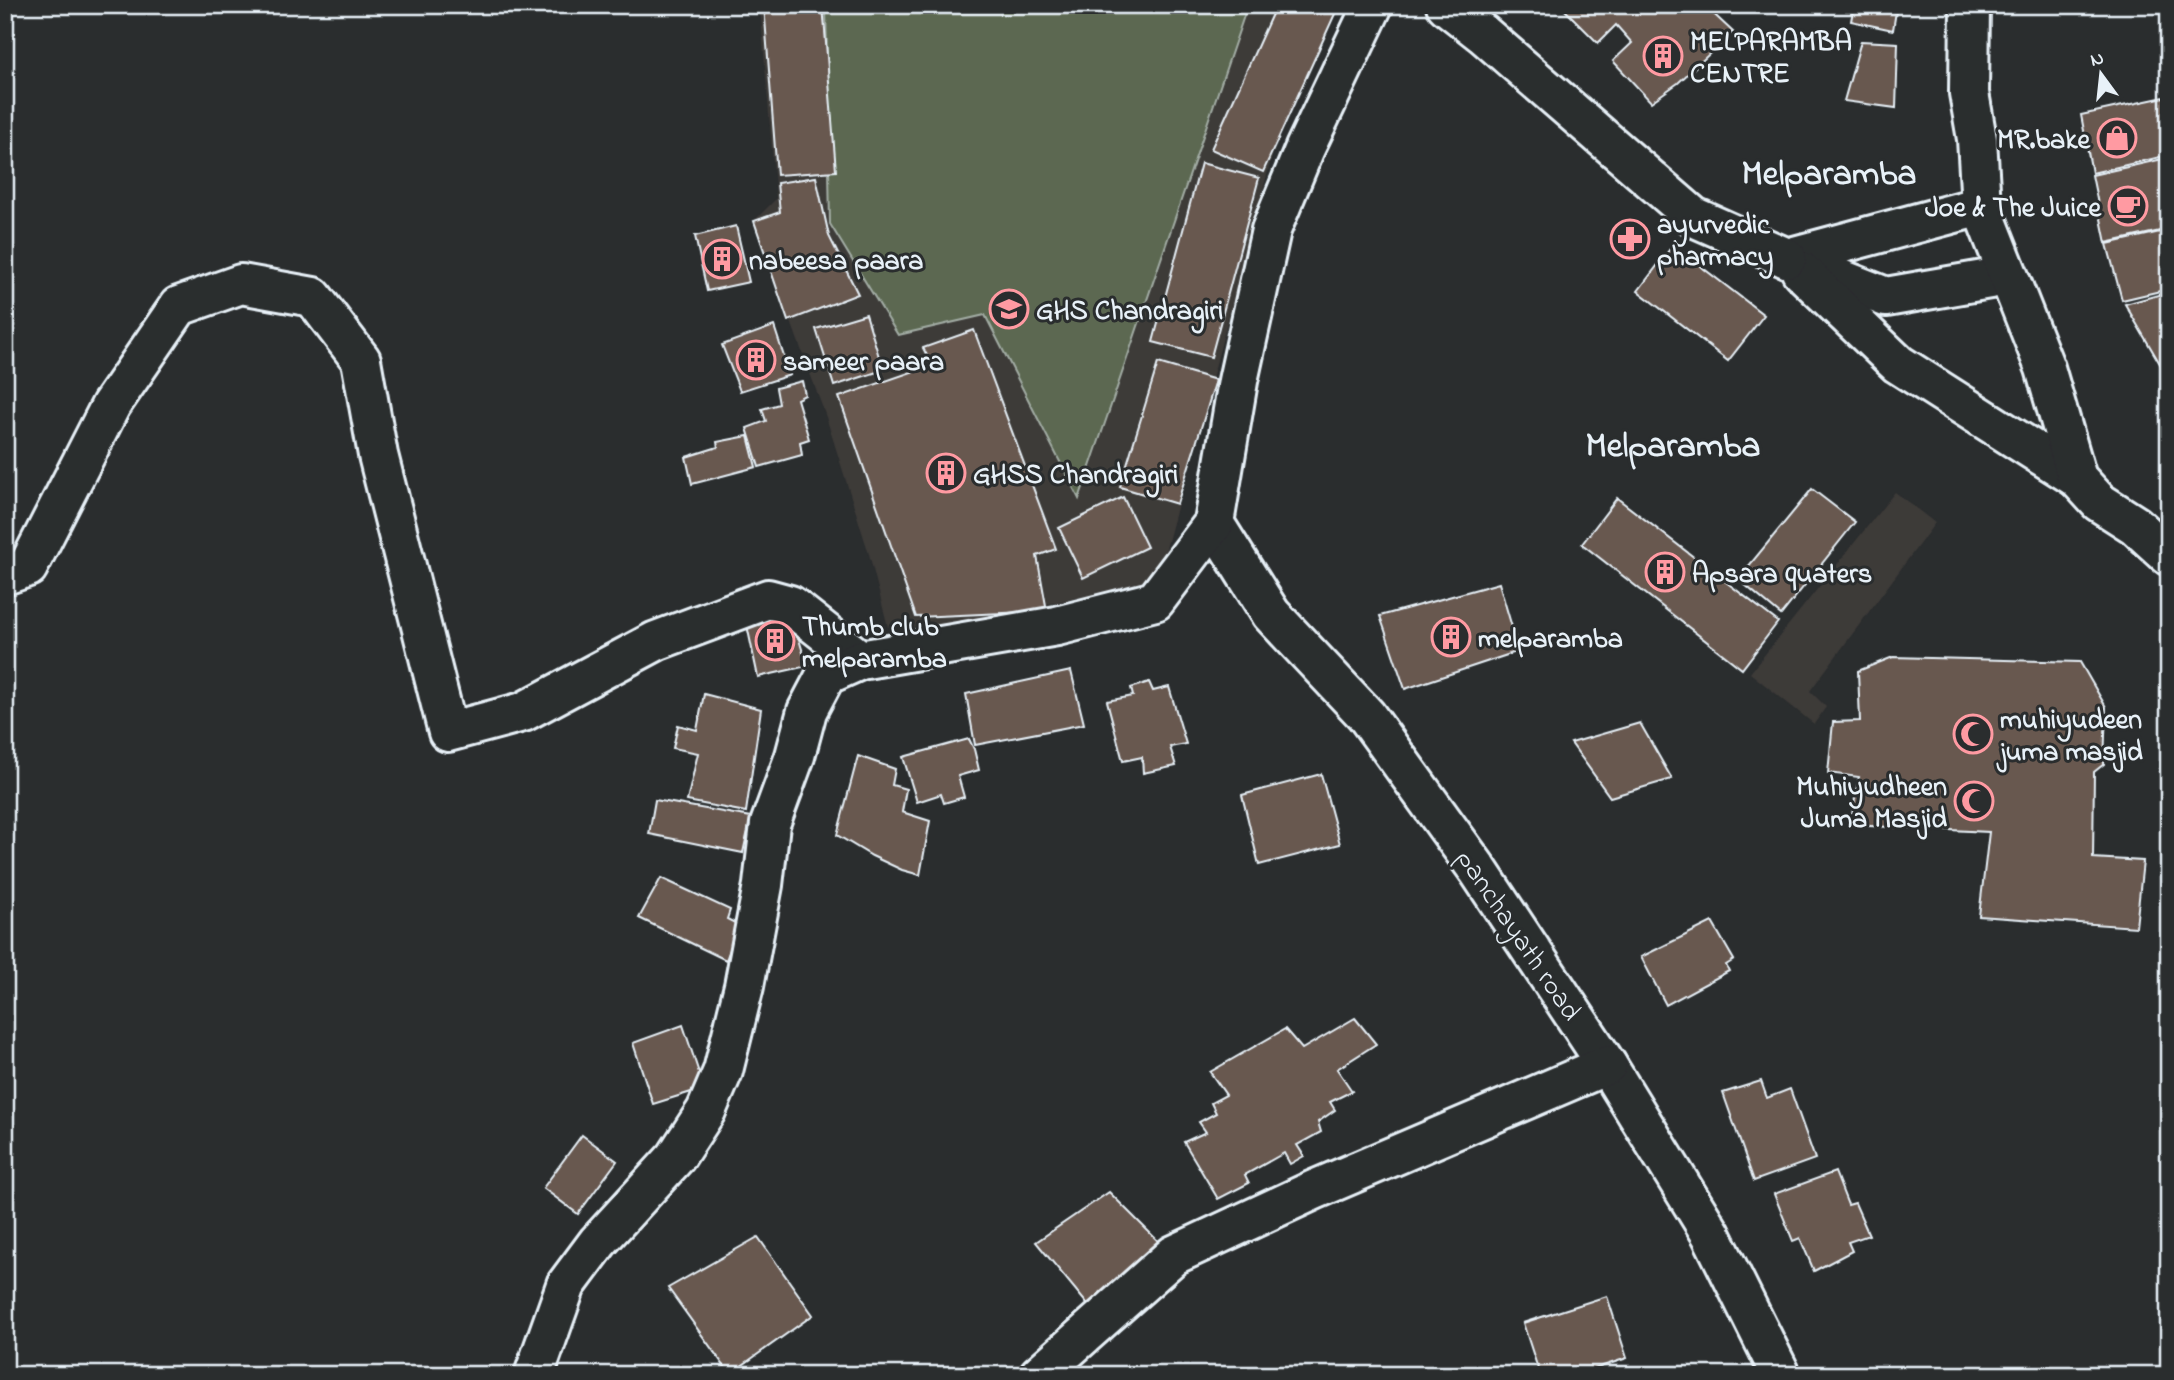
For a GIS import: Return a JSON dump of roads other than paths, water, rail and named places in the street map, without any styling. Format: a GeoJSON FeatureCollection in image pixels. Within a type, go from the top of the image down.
{"type":"FeatureCollection","features":[{"type":"Feature","properties":{"kind":"street"},"geometry":{"type":"LineString","coordinates":[[534,1375],[566,1285],[598,1242],[676,1157],[706,1111],[723,1071],[744,986],[763,885],[771,824],[795,756],[807,711],[826,675],[860,660],[1057,626],[1155,601],[1214,523],[1238,381],[1271,230],[1305,148],[1373,5]]}},
{"type":"Feature","properties":{"kind":"street"},"geometry":{"type":"LineString","coordinates":[[1446,5],[1695,217],[1787,258],[1886,297],[2007,276]]}},
{"type":"Feature","properties":{"kind":"street"},"geometry":{"type":"LineString","coordinates":[[1970,5],[1969,93],[1977,139],[1982,206],[2045,368],[2077,478]]}},
{"type":"Feature","properties":{"kind":"street"},"geometry":{"type":"LineString","coordinates":[[1787,258],[1982,206]]}},
{"type":"Feature","properties":{"kind":"street"},"geometry":{"type":"LineString","coordinates":[[1787,258],[1898,364],[2077,478],[2099,502],[2135,525],[2169,556]]}},
{"type":"Feature","properties":{"kind":"street"},"geometry":{"type":"LineString","coordinates":[[5,575],[28,567],[111,405],[179,306],[241,285],[313,297],[361,360],[378,455],[448,732],[523,712],[656,642],[768,599],[790,605],[860,660]]}},
{"type":"Feature","properties":{"kind":"street","name":"panchayath road"},"geometry":{"type":"LineString","coordinates":[[1214,523],[1271,614],[1366,715],[1458,842],[1607,1065],[1711,1234],[1781,1375]]}},
{"type":"Feature","properties":{"kind":"street"},"geometry":{"type":"LineString","coordinates":[[1039,1375],[1174,1255],[1314,1190],[1607,1065]]}},
{"type":"Feature","properties":{"kind":"place","name":"MELPARAMBA CENTRE"},"geometry":{"type":"Point","coordinates":[1663,56]}},
{"type":"Feature","properties":{"kind":"place","name":"MR.bake"},"geometry":{"type":"Point","coordinates":[2117,138]}},
{"type":"Feature","properties":{"kind":"place","name":"Joe & The Juice"},"geometry":{"type":"Point","coordinates":[2128,206]}},
{"type":"Feature","properties":{"kind":"place","name":"ayurvedic pharmacy"},"geometry":{"type":"Point","coordinates":[1630,239]}},
{"type":"Feature","properties":{"kind":"place","name":"nabeesa paara"},"geometry":{"type":"Point","coordinates":[722,259]}},
{"type":"Feature","properties":{"kind":"place","name":"GHS Chandragiri"},"geometry":{"type":"Point","coordinates":[1009,309]}},
{"type":"Feature","properties":{"kind":"place","name":"sameer paara"},"geometry":{"type":"Point","coordinates":[756,360]}},
{"type":"Feature","properties":{"kind":"place","name":"GHSS Chandragiri"},"geometry":{"type":"Point","coordinates":[946,473]}},
{"type":"Feature","properties":{"kind":"place","name":"Apsara quaters"},"geometry":{"type":"Point","coordinates":[1665,572]}},
{"type":"Feature","properties":{"kind":"place","name":"melparamba"},"geometry":{"type":"Point","coordinates":[1451,637]}},
{"type":"Feature","properties":{"kind":"place","name":"Thumb club melparamba"},"geometry":{"type":"Point","coordinates":[775,641]}},
{"type":"Feature","properties":{"kind":"place","name":"muhiyudeen juma masjid"},"geometry":{"type":"Point","coordinates":[1973,734]}},
{"type":"Feature","properties":{"kind":"place","name":"Muhiyudheen Juma Masjid"},"geometry":{"type":"Point","coordinates":[1974,801]}},
{"type":"Feature","properties":{"kind":"district","name":"Melparamba"},"geometry":{"type":"Point","coordinates":[1829,172]}},
{"type":"Feature","properties":{"kind":"district","name":"Melparamba"},"geometry":{"type":"Point","coordinates":[1673,444]}}]}
